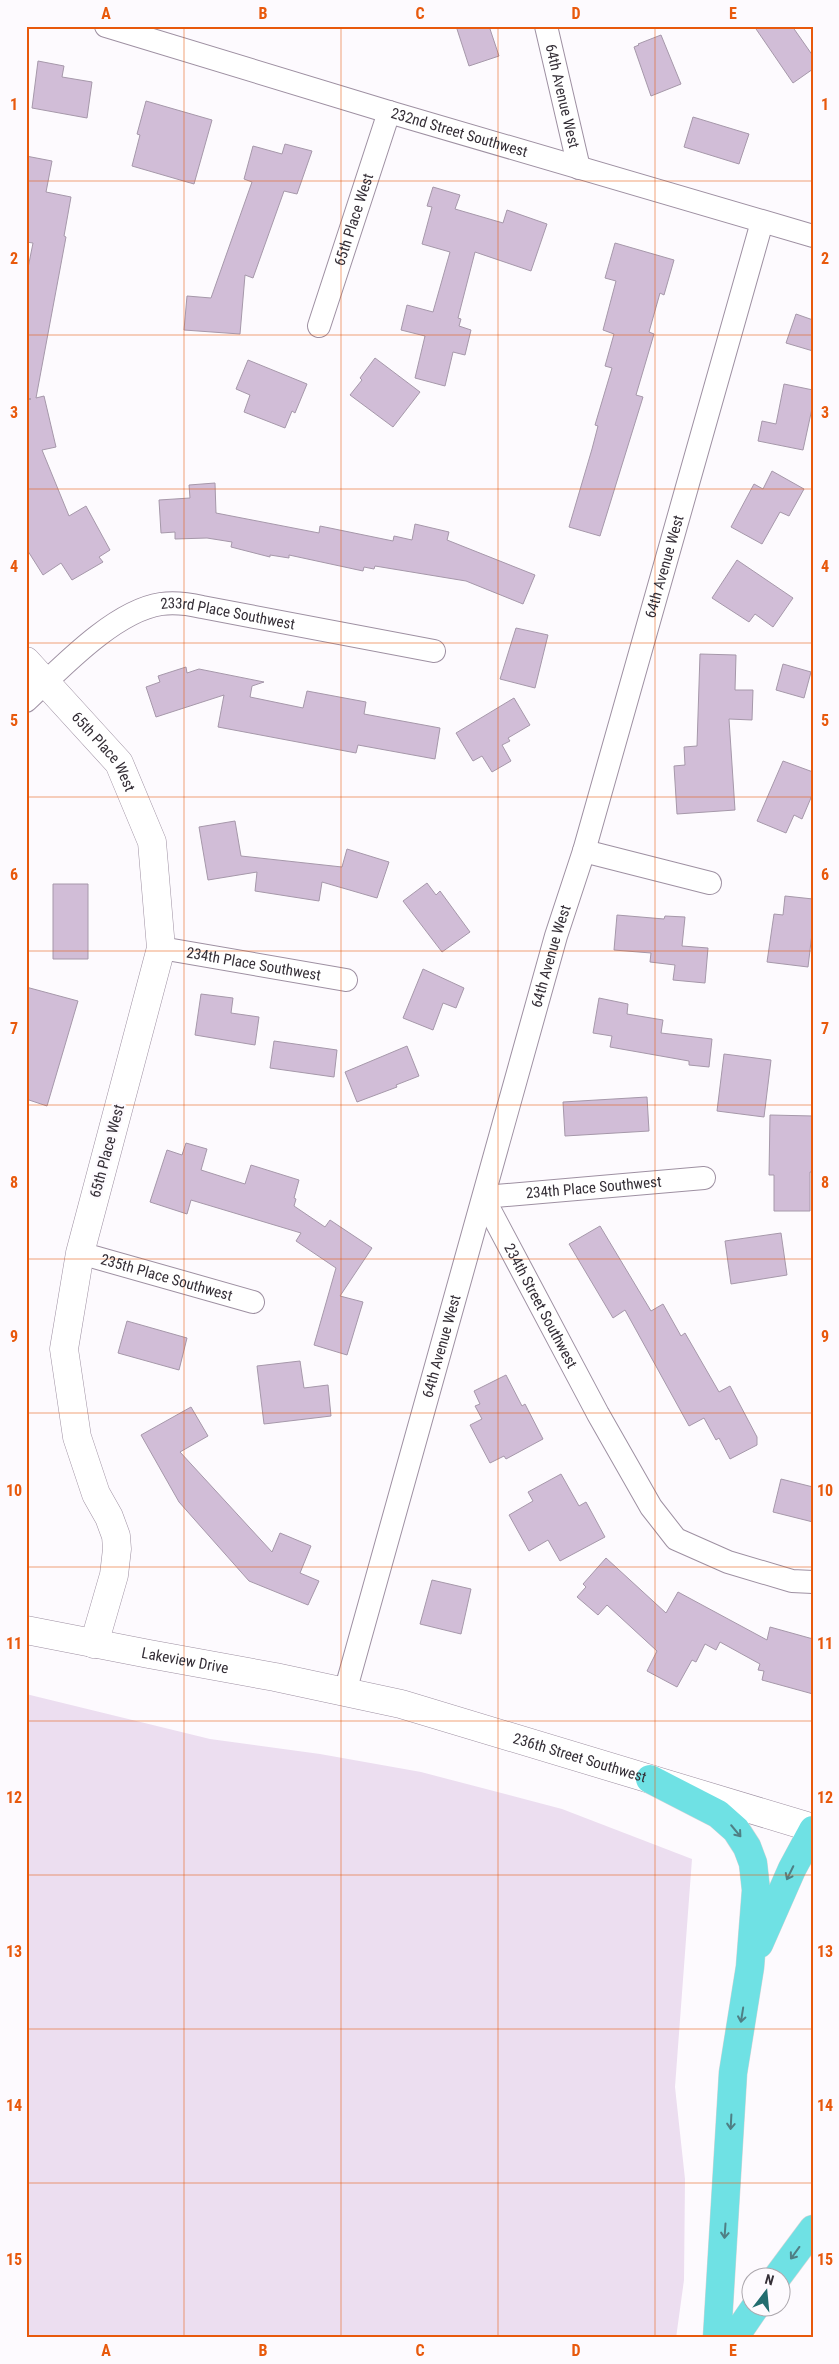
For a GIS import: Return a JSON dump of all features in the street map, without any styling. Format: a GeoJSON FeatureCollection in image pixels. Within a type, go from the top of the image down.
{"type":"FeatureCollection","features":[{"type":"Feature","properties":{"kind":"highway"},"geometry":{"type":"LineString","coordinates":[[650,1779],[718,1814],[736,1830],[747,1847],[753,1862],[756,1890],[750,1966],[733,2073],[728,2182],[717,2338]]}},
{"type":"Feature","properties":{"kind":"highway"},"geometry":{"type":"LineString","coordinates":[[750,1966],[778,1900],[813,1829]]}},
{"type":"Feature","properties":{"kind":"highway"},"geometry":{"type":"LineString","coordinates":[[785,2266],[813,2229]]}},
{"type":"Feature","properties":{"kind":"highway"},"geometry":{"type":"LineString","coordinates":[[734,2338],[749,2316]]}},
{"type":"Feature","properties":{"kind":"street","name":"232nd Street Southwest"},"geometry":{"type":"LineString","coordinates":[[106,26],[389,112],[813,236]]}},
{"type":"Feature","properties":{"kind":"street","name":"64th Avenue West"},"geometry":{"type":"LineString","coordinates":[[546,26],[579,168]]}},
{"type":"Feature","properties":{"kind":"street","name":"65th Place West"},"geometry":{"type":"LineString","coordinates":[[319,326],[389,112]]}},
{"type":"Feature","properties":{"kind":"street","name":"64th Avenue West"},"geometry":{"type":"LineString","coordinates":[[345,1692],[556,936],[584,851],[762,222]]}},
{"type":"Feature","properties":{"kind":"street","name":"233rd Place Southwest"},"geometry":{"type":"LineString","coordinates":[[26,701],[113,623],[135,612],[160,604],[182,603],[434,652]]}},
{"type":"Feature","properties":{"kind":"street","name":"65th Place West"},"geometry":{"type":"LineString","coordinates":[[26,660],[119,763],[152,842],[161,948],[80,1253],[64,1349],[77,1437],[96,1494],[116,1536],[117,1549],[114,1575],[94,1644]]}},
{"type":"Feature","properties":{"kind":"street"},"geometry":{"type":"LineString","coordinates":[[584,851],[710,883]]}},
{"type":"Feature","properties":{"kind":"street","name":"234th Place Southwest"},"geometry":{"type":"LineString","coordinates":[[161,948],[346,980]]}},
{"type":"Feature","properties":{"kind":"street","name":"234th Place Southwest"},"geometry":{"type":"LineString","coordinates":[[484,1198],[704,1178]]}},
{"type":"Feature","properties":{"kind":"street","name":"234th Street Southwest"},"geometry":{"type":"LineString","coordinates":[[484,1198],[598,1414],[651,1507],[676,1538],[728,1562],[792,1581],[813,1582]]}},
{"type":"Feature","properties":{"kind":"street","name":"235th Place Southwest"},"geometry":{"type":"LineString","coordinates":[[80,1253],[253,1302]]}},
{"type":"Feature","properties":{"kind":"street","name":"Lakeview Drive"},"geometry":{"type":"LineString","coordinates":[[26,1630],[345,1692]]}},
{"type":"Feature","properties":{"kind":"street","name":"236th Street Southwest"},"geometry":{"type":"LineString","coordinates":[[345,1692],[401,1704],[813,1829]]}},
{"type":"Feature","properties":{"kind":"shaded area"},"geometry":{"type":"Polygon","coordinates":[[[26,1694],[210,1739],[320,1754],[421,1772],[562,1809],[692,1859],[675,2087],[685,2179],[684,2280],[676,2338],[26,2338],[26,1694]]]}},
{"type":"Feature","properties":{"kind":"building"},"geometry":{"type":"Polygon","coordinates":[[[456,26],[489,26],[499,56],[469,66],[456,26]]]}},
{"type":"Feature","properties":{"kind":"building"},"geometry":{"type":"Polygon","coordinates":[[[754,26],[792,26],[813,56],[813,69],[793,83],[754,26]]]}},
{"type":"Feature","properties":{"kind":"building"},"geometry":{"type":"Polygon","coordinates":[[[661,35],[681,84],[651,96],[634,47],[661,35]]]}},
{"type":"Feature","properties":{"kind":"building"},"geometry":{"type":"Polygon","coordinates":[[[38,61],[64,66],[62,77],[92,82],[87,118],[32,108],[38,61]]]}},
{"type":"Feature","properties":{"kind":"building"},"geometry":{"type":"Polygon","coordinates":[[[146,101],[212,120],[194,184],[132,166],[140,135],[137,134],[146,101]]]}},
{"type":"Feature","properties":{"kind":"building"},"geometry":{"type":"Polygon","coordinates":[[[693,117],[749,134],[739,164],[684,147],[693,117]]]}},
{"type":"Feature","properties":{"kind":"building"},"geometry":{"type":"Polygon","coordinates":[[[285,144],[312,151],[297,194],[284,191],[253,278],[245,275],[240,334],[184,330],[187,296],[211,298],[252,182],[244,179],[253,146],[282,154],[285,144]]]}},
{"type":"Feature","properties":{"kind":"building"},"geometry":{"type":"Polygon","coordinates":[[[26,156],[52,161],[46,192],[71,197],[64,236],[66,237],[36,398],[44,396],[56,447],[42,450],[69,516],[86,506],[110,550],[99,557],[103,562],[72,580],[61,563],[43,575],[26,548],[26,400],[31,399],[26,398],[26,278],[33,243],[26,242],[26,156]]]}},
{"type":"Feature","properties":{"kind":"building"},"geometry":{"type":"Polygon","coordinates":[[[433,187],[460,195],[455,209],[503,223],[507,210],[547,224],[531,271],[475,252],[458,318],[461,319],[459,326],[471,330],[465,355],[453,352],[445,386],[415,378],[425,336],[401,330],[407,305],[433,312],[450,252],[422,244],[432,207],[427,206],[433,187]]]}},
{"type":"Feature","properties":{"kind":"building"},"geometry":{"type":"Polygon","coordinates":[[[615,243],[674,260],[664,295],[660,293],[649,332],[654,334],[636,395],[643,397],[600,536],[569,527],[592,449],[598,426],[595,425],[612,368],[605,366],[614,334],[603,330],[616,281],[605,278],[615,243]]]}},
{"type":"Feature","properties":{"kind":"building"},"geometry":{"type":"Polygon","coordinates":[[[796,314],[813,320],[813,351],[786,343],[796,314]]]}},
{"type":"Feature","properties":{"kind":"building"},"geometry":{"type":"Polygon","coordinates":[[[375,358],[420,392],[393,427],[350,395],[362,380],[360,378],[375,358]]]}},
{"type":"Feature","properties":{"kind":"building"},"geometry":{"type":"Polygon","coordinates":[[[248,360],[307,384],[295,413],[292,411],[285,428],[244,412],[250,395],[236,389],[248,360]]]}},
{"type":"Feature","properties":{"kind":"building"},"geometry":{"type":"Polygon","coordinates":[[[784,384],[813,390],[813,404],[803,450],[758,441],[762,421],[776,424],[784,384]]]}},
{"type":"Feature","properties":{"kind":"building"},"geometry":{"type":"Polygon","coordinates":[[[772,471],[804,489],[789,516],[780,512],[762,544],[731,527],[754,484],[763,489],[772,471]]]}},
{"type":"Feature","properties":{"kind":"building"},"geometry":{"type":"Polygon","coordinates":[[[215,483],[216,513],[319,533],[320,526],[393,541],[394,536],[412,540],[415,524],[449,532],[447,540],[535,575],[523,604],[466,581],[375,566],[374,569],[364,567],[363,571],[289,555],[289,558],[270,555],[270,557],[231,547],[232,542],[207,538],[175,539],[175,532],[161,533],[159,500],[190,498],[189,485],[215,483]]]}},
{"type":"Feature","properties":{"kind":"building"},"geometry":{"type":"Polygon","coordinates":[[[737,560],[793,598],[773,627],[755,614],[749,622],[712,598],[737,560]]]}},
{"type":"Feature","properties":{"kind":"building"},"geometry":{"type":"Polygon","coordinates":[[[516,628],[548,635],[535,688],[500,679],[516,628]]]}},
{"type":"Feature","properties":{"kind":"building"},"geometry":{"type":"Polygon","coordinates":[[[700,654],[736,655],[735,690],[753,690],[752,720],[729,719],[735,810],[677,814],[674,766],[685,765],[684,747],[697,746],[700,654]]]}},
{"type":"Feature","properties":{"kind":"building"},"geometry":{"type":"Polygon","coordinates":[[[783,664],[811,672],[804,698],[776,690],[783,664]]]}},
{"type":"Feature","properties":{"kind":"building"},"geometry":{"type":"Polygon","coordinates":[[[186,667],[187,673],[199,669],[264,682],[252,686],[250,697],[303,708],[307,691],[366,702],[364,714],[440,728],[435,759],[358,745],[356,753],[218,727],[224,695],[156,717],[146,687],[160,682],[158,676],[186,667]]]}},
{"type":"Feature","properties":{"kind":"building"},"geometry":{"type":"Polygon","coordinates":[[[514,698],[530,725],[508,738],[510,741],[502,745],[511,761],[492,772],[482,756],[473,761],[456,733],[514,698]]]}},
{"type":"Feature","properties":{"kind":"building"},"geometry":{"type":"Polygon","coordinates":[[[783,761],[813,772],[813,793],[802,819],[794,815],[786,833],[757,821],[783,761]]]}},
{"type":"Feature","properties":{"kind":"building"},"geometry":{"type":"Polygon","coordinates":[[[235,821],[241,856],[342,867],[347,849],[389,862],[377,898],[322,882],[319,901],[255,891],[257,872],[208,880],[199,827],[235,821]]]}},
{"type":"Feature","properties":{"kind":"building"},"geometry":{"type":"Polygon","coordinates":[[[427,883],[436,895],[440,891],[470,932],[442,952],[403,901],[427,883]]]}},
{"type":"Feature","properties":{"kind":"building"},"geometry":{"type":"Polygon","coordinates":[[[53,884],[88,884],[88,959],[53,959],[53,884]]]}},
{"type":"Feature","properties":{"kind":"building"},"geometry":{"type":"Polygon","coordinates":[[[785,896],[813,899],[813,925],[808,967],[767,962],[774,914],[783,915],[785,896]]]}},
{"type":"Feature","properties":{"kind":"building"},"geometry":{"type":"Polygon","coordinates":[[[617,915],[664,919],[665,916],[685,917],[682,946],[708,948],[705,983],[673,980],[675,965],[650,962],[651,953],[614,950],[617,915]]]}},
{"type":"Feature","properties":{"kind":"building"},"geometry":{"type":"Polygon","coordinates":[[[423,969],[464,988],[456,1008],[443,1003],[433,1030],[403,1018],[423,969]]]}},
{"type":"Feature","properties":{"kind":"building"},"geometry":{"type":"Polygon","coordinates":[[[26,987],[78,1001],[47,1106],[26,1099],[26,987]]]}},
{"type":"Feature","properties":{"kind":"building"},"geometry":{"type":"Polygon","coordinates":[[[201,994],[233,998],[231,1013],[259,1017],[255,1045],[195,1035],[201,994]]]}},
{"type":"Feature","properties":{"kind":"building"},"geometry":{"type":"Polygon","coordinates":[[[599,998],[628,1004],[627,1014],[663,1020],[661,1033],[712,1039],[709,1067],[689,1065],[689,1061],[610,1047],[612,1036],[593,1033],[599,998]]]}},
{"type":"Feature","properties":{"kind":"building"},"geometry":{"type":"Polygon","coordinates":[[[274,1041],[337,1050],[334,1077],[270,1068],[274,1041]]]}},
{"type":"Feature","properties":{"kind":"building"},"geometry":{"type":"Polygon","coordinates":[[[407,1046],[419,1076],[396,1085],[397,1087],[357,1102],[345,1072],[407,1046]]]}},
{"type":"Feature","properties":{"kind":"building"},"geometry":{"type":"Polygon","coordinates":[[[724,1054],[771,1060],[764,1117],[717,1111],[724,1054]]]}},
{"type":"Feature","properties":{"kind":"building"},"geometry":{"type":"Polygon","coordinates":[[[647,1097],[649,1131],[565,1136],[563,1102],[647,1097]]]}},
{"type":"Feature","properties":{"kind":"building"},"geometry":{"type":"Polygon","coordinates":[[[770,1115],[813,1116],[813,1172],[810,1172],[810,1211],[774,1211],[774,1175],[769,1175],[770,1115]]]}},
{"type":"Feature","properties":{"kind":"building"},"geometry":{"type":"Polygon","coordinates":[[[186,1143],[207,1149],[201,1170],[245,1184],[251,1165],[299,1180],[294,1198],[296,1199],[294,1206],[325,1227],[330,1220],[372,1248],[340,1296],[363,1302],[347,1355],[314,1345],[336,1268],[296,1241],[301,1233],[191,1200],[187,1214],[150,1202],[167,1150],[182,1155],[186,1143]]]}},
{"type":"Feature","properties":{"kind":"building"},"geometry":{"type":"Polygon","coordinates":[[[600,1226],[651,1311],[663,1304],[681,1336],[685,1333],[719,1392],[730,1386],[757,1437],[757,1445],[730,1459],[719,1438],[716,1440],[704,1418],[689,1426],[625,1310],[613,1318],[569,1244],[600,1226]]]}},
{"type":"Feature","properties":{"kind":"building"},"geometry":{"type":"Polygon","coordinates":[[[781,1233],[787,1275],[731,1284],[725,1241],[781,1233]]]}},
{"type":"Feature","properties":{"kind":"building"},"geometry":{"type":"Polygon","coordinates":[[[127,1321],[187,1338],[179,1370],[118,1353],[127,1321]]]}},
{"type":"Feature","properties":{"kind":"building"},"geometry":{"type":"Polygon","coordinates":[[[300,1361],[304,1388],[328,1385],[331,1416],[264,1424],[257,1366],[300,1361]]]}},
{"type":"Feature","properties":{"kind":"building"},"geometry":{"type":"Polygon","coordinates":[[[506,1375],[522,1406],[525,1404],[543,1439],[506,1459],[504,1456],[490,1463],[470,1425],[482,1419],[475,1406],[480,1404],[474,1391],[506,1375]]]}},
{"type":"Feature","properties":{"kind":"building"},"geometry":{"type":"Polygon","coordinates":[[[191,1407],[208,1436],[180,1452],[272,1552],[280,1533],[311,1546],[300,1573],[319,1581],[308,1605],[249,1581],[179,1502],[141,1435],[191,1407]]]}},
{"type":"Feature","properties":{"kind":"building"},"geometry":{"type":"Polygon","coordinates":[[[561,1474],[579,1506],[586,1502],[605,1537],[560,1561],[548,1540],[529,1551],[509,1515],[533,1501],[528,1492],[561,1474]]]}},
{"type":"Feature","properties":{"kind":"building"},"geometry":{"type":"Polygon","coordinates":[[[781,1479],[813,1487],[813,1522],[773,1512],[781,1479]]]}},
{"type":"Feature","properties":{"kind":"building"},"geometry":{"type":"Polygon","coordinates":[[[606,1558],[666,1613],[678,1592],[767,1640],[770,1627],[813,1639],[813,1694],[762,1680],[764,1671],[758,1670],[760,1664],[720,1642],[716,1650],[705,1644],[696,1662],[692,1660],[677,1687],[647,1671],[657,1651],[607,1605],[598,1615],[577,1597],[586,1587],[583,1584],[606,1558]]]}},
{"type":"Feature","properties":{"kind":"building"},"geometry":{"type":"Polygon","coordinates":[[[432,1580],[471,1589],[461,1634],[420,1624],[432,1580]]]}}]}
